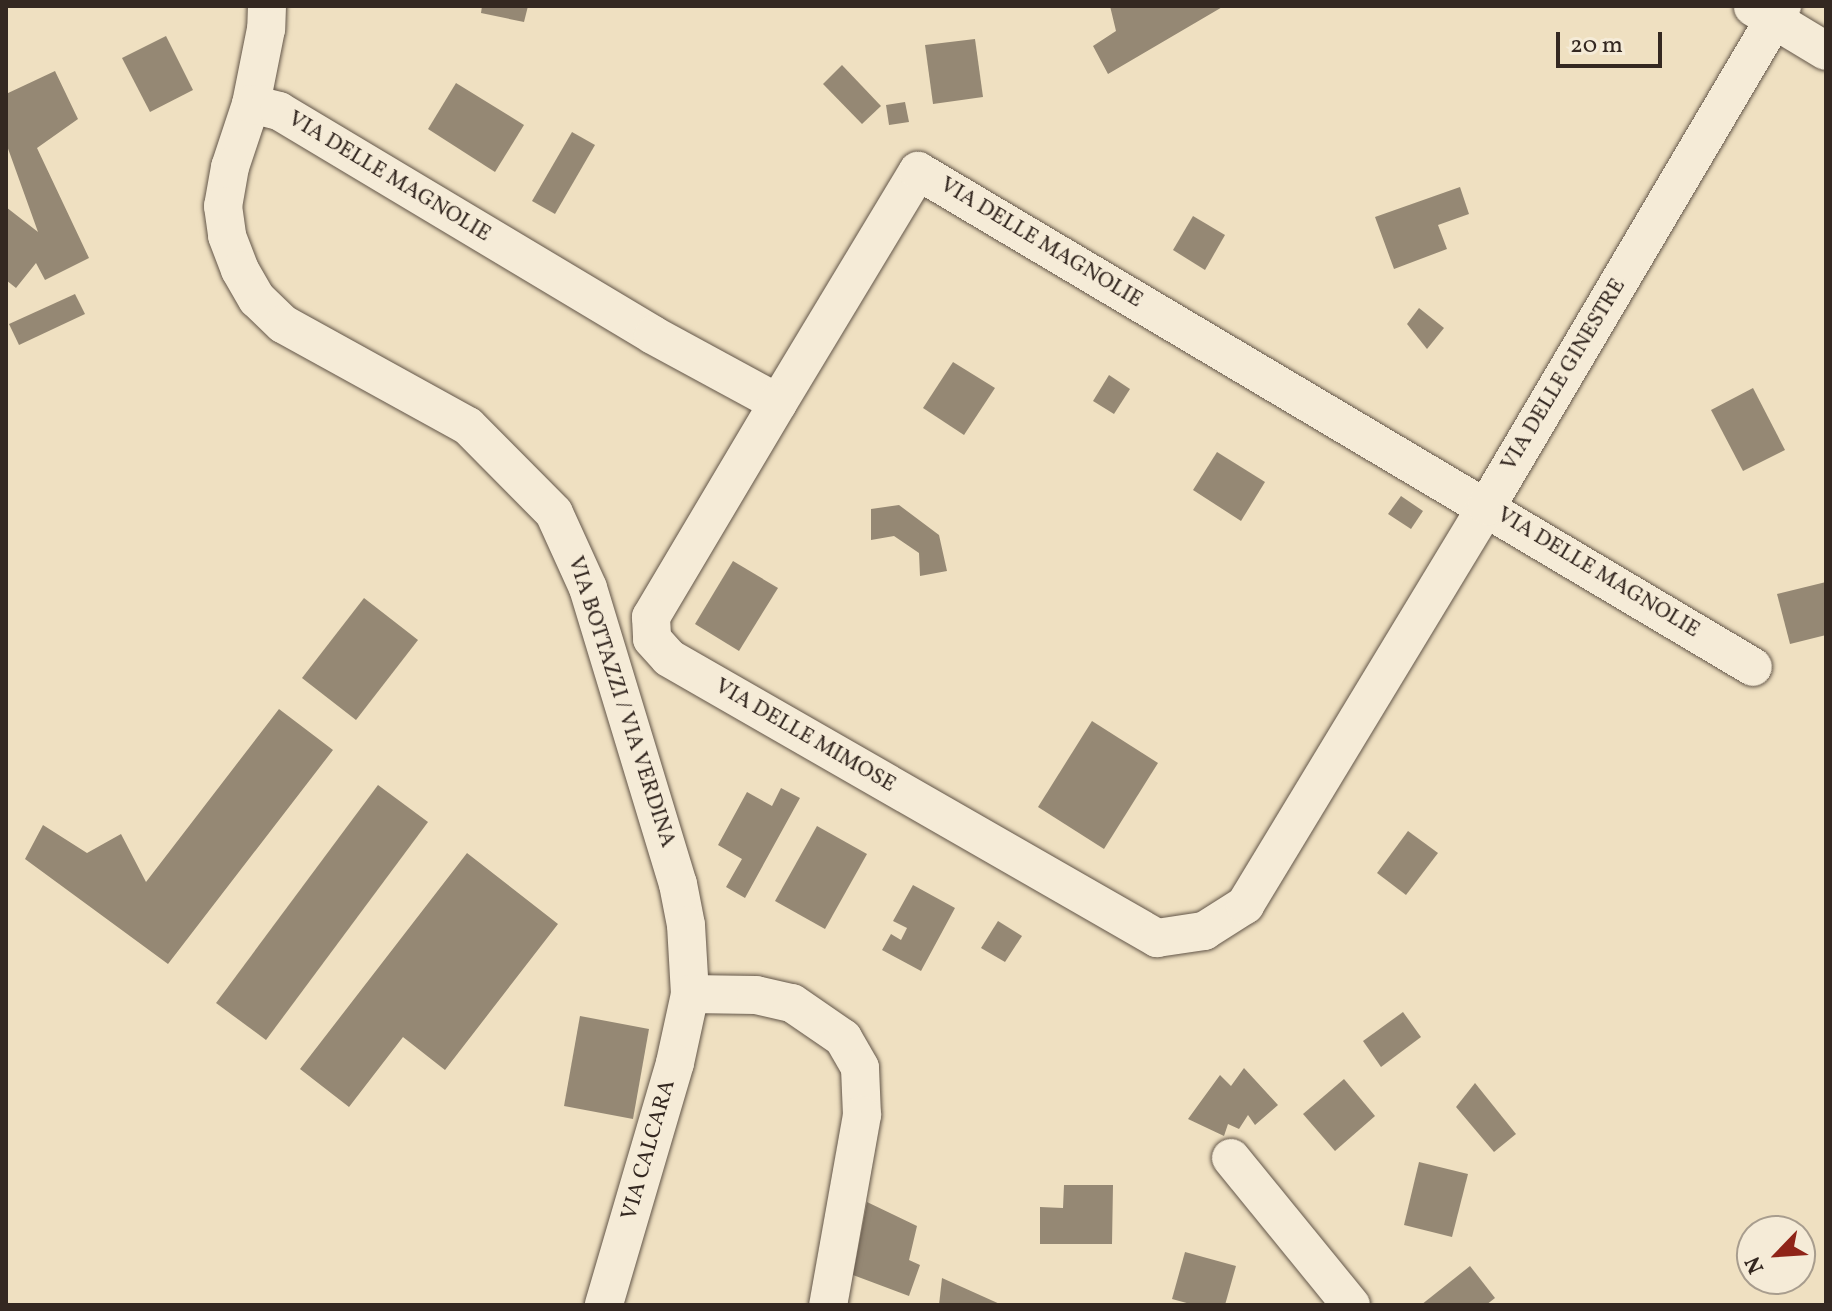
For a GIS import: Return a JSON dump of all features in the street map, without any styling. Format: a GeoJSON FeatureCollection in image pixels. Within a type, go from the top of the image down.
{"type":"FeatureCollection","features":[{"type":"Feature","properties":{"kind":"street","name":"VIA BOTTAZZI / VIA VERDINA"},"geometry":{"type":"LineString","coordinates":[[267,6],[266,29],[251,104],[230,167],[223,206],[227,236],[240,270],[257,299],[283,324],[468,426],[554,513],[588,588],[678,884],[686,925],[690,994]]}},
{"type":"Feature","properties":{"kind":"street"},"geometry":{"type":"LineString","coordinates":[[1769,11],[1826,51]]}},
{"type":"Feature","properties":{"kind":"street","name":"VIA DELLE GINESTRE"},"geometry":{"type":"LineString","coordinates":[[1207,942],[1245,905],[1487,506],[1769,11]]}},
{"type":"Feature","properties":{"kind":"street","name":"VIA DELLE MAGNOLIE"},"geometry":{"type":"LineString","coordinates":[[251,104],[279,111],[653,335],[778,403],[918,171],[1487,506],[1753,667]]}},
{"type":"Feature","properties":{"kind":"street","name":"VIA DELLE MIMOSE"},"geometry":{"type":"LineString","coordinates":[[778,403],[651,617],[652,639],[669,658],[1157,938],[1207,942]]}},
{"type":"Feature","properties":{"kind":"street"},"geometry":{"type":"LineString","coordinates":[[690,994],[731,993],[792,1003],[843,1038],[860,1068],[862,1115],[828,1305]]}},
{"type":"Feature","properties":{"kind":"street","name":"VIA CALCARA"},"geometry":{"type":"LineString","coordinates":[[604,1305],[675,1063],[690,994]]}},
{"type":"Feature","properties":{"kind":"street"},"geometry":{"type":"LineString","coordinates":[[1231,1158],[1351,1305]]}},
{"type":"Feature","properties":{"kind":"building"},"geometry":{"type":"Polygon","coordinates":[[[482,6],[528,6],[524,22],[481,13],[482,6]]]}},
{"type":"Feature","properties":{"kind":"building"},"geometry":{"type":"Polygon","coordinates":[[[1110,6],[1224,6],[1108,74],[1093,46],[1116,31],[1110,6]]]}},
{"type":"Feature","properties":{"kind":"building"},"geometry":{"type":"Polygon","coordinates":[[[166,36],[193,90],[150,112],[122,58],[166,36]]]}},
{"type":"Feature","properties":{"kind":"building"},"geometry":{"type":"Polygon","coordinates":[[[975,39],[983,97],[933,104],[925,45],[975,39]]]}},
{"type":"Feature","properties":{"kind":"building"},"geometry":{"type":"Polygon","coordinates":[[[842,65],[881,106],[862,124],[823,84],[842,65]]]}},
{"type":"Feature","properties":{"kind":"building"},"geometry":{"type":"Polygon","coordinates":[[[55,71],[78,119],[37,148],[89,258],[45,280],[36,263],[16,288],[6,280],[6,207],[38,232],[6,143],[6,94],[55,71]]]}},
{"type":"Feature","properties":{"kind":"building"},"geometry":{"type":"Polygon","coordinates":[[[456,83],[524,125],[495,172],[428,129],[456,83]]]}},
{"type":"Feature","properties":{"kind":"building"},"geometry":{"type":"Polygon","coordinates":[[[905,102],[909,122],[889,125],[886,105],[905,102]]]}},
{"type":"Feature","properties":{"kind":"building"},"geometry":{"type":"Polygon","coordinates":[[[572,132],[595,145],[555,214],[532,201],[572,132]]]}},
{"type":"Feature","properties":{"kind":"building"},"geometry":{"type":"Polygon","coordinates":[[[1460,187],[1469,214],[1438,225],[1447,249],[1394,269],[1375,217],[1460,187]]]}},
{"type":"Feature","properties":{"kind":"building"},"geometry":{"type":"Polygon","coordinates":[[[1193,216],[1225,235],[1205,270],[1173,250],[1193,216]]]}},
{"type":"Feature","properties":{"kind":"building"},"geometry":{"type":"Polygon","coordinates":[[[75,294],[85,314],[19,345],[9,324],[75,294]]]}},
{"type":"Feature","properties":{"kind":"building"},"geometry":{"type":"Polygon","coordinates":[[[1419,308],[1444,328],[1427,349],[1407,324],[1419,308]]]}},
{"type":"Feature","properties":{"kind":"building"},"geometry":{"type":"Polygon","coordinates":[[[953,362],[995,388],[964,435],[923,408],[953,362]]]}},
{"type":"Feature","properties":{"kind":"building"},"geometry":{"type":"Polygon","coordinates":[[[1109,375],[1130,389],[1114,414],[1093,401],[1109,375]]]}},
{"type":"Feature","properties":{"kind":"building"},"geometry":{"type":"Polygon","coordinates":[[[1753,388],[1785,450],[1743,471],[1711,410],[1753,388]]]}},
{"type":"Feature","properties":{"kind":"building"},"geometry":{"type":"Polygon","coordinates":[[[1217,452],[1265,482],[1241,521],[1193,490],[1217,452]]]}},
{"type":"Feature","properties":{"kind":"building"},"geometry":{"type":"Polygon","coordinates":[[[1401,496],[1423,511],[1411,529],[1388,514],[1401,496]]]}},
{"type":"Feature","properties":{"kind":"building"},"geometry":{"type":"Polygon","coordinates":[[[899,505],[939,535],[947,571],[920,576],[919,553],[894,536],[871,540],[871,509],[899,505]]]}},
{"type":"Feature","properties":{"kind":"building"},"geometry":{"type":"Polygon","coordinates":[[[733,561],[778,588],[739,651],[695,624],[733,561]]]}},
{"type":"Feature","properties":{"kind":"building"},"geometry":{"type":"Polygon","coordinates":[[[1826,582],[1826,635],[1790,644],[1777,594],[1826,582]]]}},
{"type":"Feature","properties":{"kind":"building"},"geometry":{"type":"Polygon","coordinates":[[[364,598],[418,640],[356,720],[302,678],[364,598]]]}},
{"type":"Feature","properties":{"kind":"building"},"geometry":{"type":"Polygon","coordinates":[[[279,709],[333,750],[168,964],[25,859],[43,825],[87,853],[121,834],[146,882],[279,709]]]}},
{"type":"Feature","properties":{"kind":"building"},"geometry":{"type":"Polygon","coordinates":[[[1092,721],[1158,763],[1104,849],[1038,807],[1092,721]]]}},
{"type":"Feature","properties":{"kind":"building"},"geometry":{"type":"Polygon","coordinates":[[[378,785],[428,822],[266,1040],[216,1003],[378,785]]]}},
{"type":"Feature","properties":{"kind":"building"},"geometry":{"type":"Polygon","coordinates":[[[781,788],[800,798],[745,898],[726,887],[742,859],[718,845],[747,792],[772,806],[781,788]]]}},
{"type":"Feature","properties":{"kind":"building"},"geometry":{"type":"Polygon","coordinates":[[[817,826],[867,854],[825,929],[775,901],[817,826]]]}},
{"type":"Feature","properties":{"kind":"building"},"geometry":{"type":"Polygon","coordinates":[[[1408,831],[1438,853],[1406,895],[1377,873],[1408,831]]]}},
{"type":"Feature","properties":{"kind":"building"},"geometry":{"type":"Polygon","coordinates":[[[467,853],[558,924],[445,1070],[403,1037],[349,1107],[300,1069],[467,853]]]}},
{"type":"Feature","properties":{"kind":"building"},"geometry":{"type":"Polygon","coordinates":[[[913,885],[955,908],[921,971],[882,950],[891,934],[901,940],[907,928],[893,921],[913,885]]]}},
{"type":"Feature","properties":{"kind":"building"},"geometry":{"type":"Polygon","coordinates":[[[998,921],[1022,936],[1005,962],[981,948],[998,921]]]}},
{"type":"Feature","properties":{"kind":"building"},"geometry":{"type":"Polygon","coordinates":[[[1403,1012],[1421,1037],[1381,1067],[1363,1041],[1403,1012]]]}},
{"type":"Feature","properties":{"kind":"building"},"geometry":{"type":"Polygon","coordinates":[[[580,1016],[649,1029],[633,1119],[564,1106],[580,1016]]]}},
{"type":"Feature","properties":{"kind":"building"},"geometry":{"type":"Polygon","coordinates":[[[1244,1068],[1278,1105],[1255,1125],[1248,1115],[1239,1129],[1228,1124],[1224,1136],[1188,1119],[1220,1075],[1231,1086],[1244,1068]]]}},
{"type":"Feature","properties":{"kind":"building"},"geometry":{"type":"Polygon","coordinates":[[[1344,1079],[1375,1116],[1335,1151],[1303,1114],[1344,1079]]]}},
{"type":"Feature","properties":{"kind":"building"},"geometry":{"type":"Polygon","coordinates":[[[1475,1083],[1516,1134],[1494,1152],[1456,1107],[1475,1083]]]}},
{"type":"Feature","properties":{"kind":"building"},"geometry":{"type":"Polygon","coordinates":[[[1419,1162],[1468,1174],[1452,1237],[1404,1225],[1419,1162]]]}},
{"type":"Feature","properties":{"kind":"building"},"geometry":{"type":"Polygon","coordinates":[[[1064,1185],[1113,1185],[1112,1244],[1040,1244],[1040,1207],[1063,1208],[1064,1185]]]}},
{"type":"Feature","properties":{"kind":"building"},"geometry":{"type":"Polygon","coordinates":[[[867,1202],[917,1226],[909,1260],[920,1265],[909,1296],[853,1275],[867,1202]]]}},
{"type":"Feature","properties":{"kind":"building"},"geometry":{"type":"Polygon","coordinates":[[[1185,1252],[1236,1266],[1225,1305],[1194,1305],[1172,1299],[1185,1252]]]}},
{"type":"Feature","properties":{"kind":"building"},"geometry":{"type":"Polygon","coordinates":[[[1470,1266],[1495,1298],[1486,1305],[1421,1305],[1470,1266]]]}},
{"type":"Feature","properties":{"kind":"building"},"geometry":{"type":"Polygon","coordinates":[[[942,1278],[1002,1305],[939,1305],[942,1278]]]}}]}
